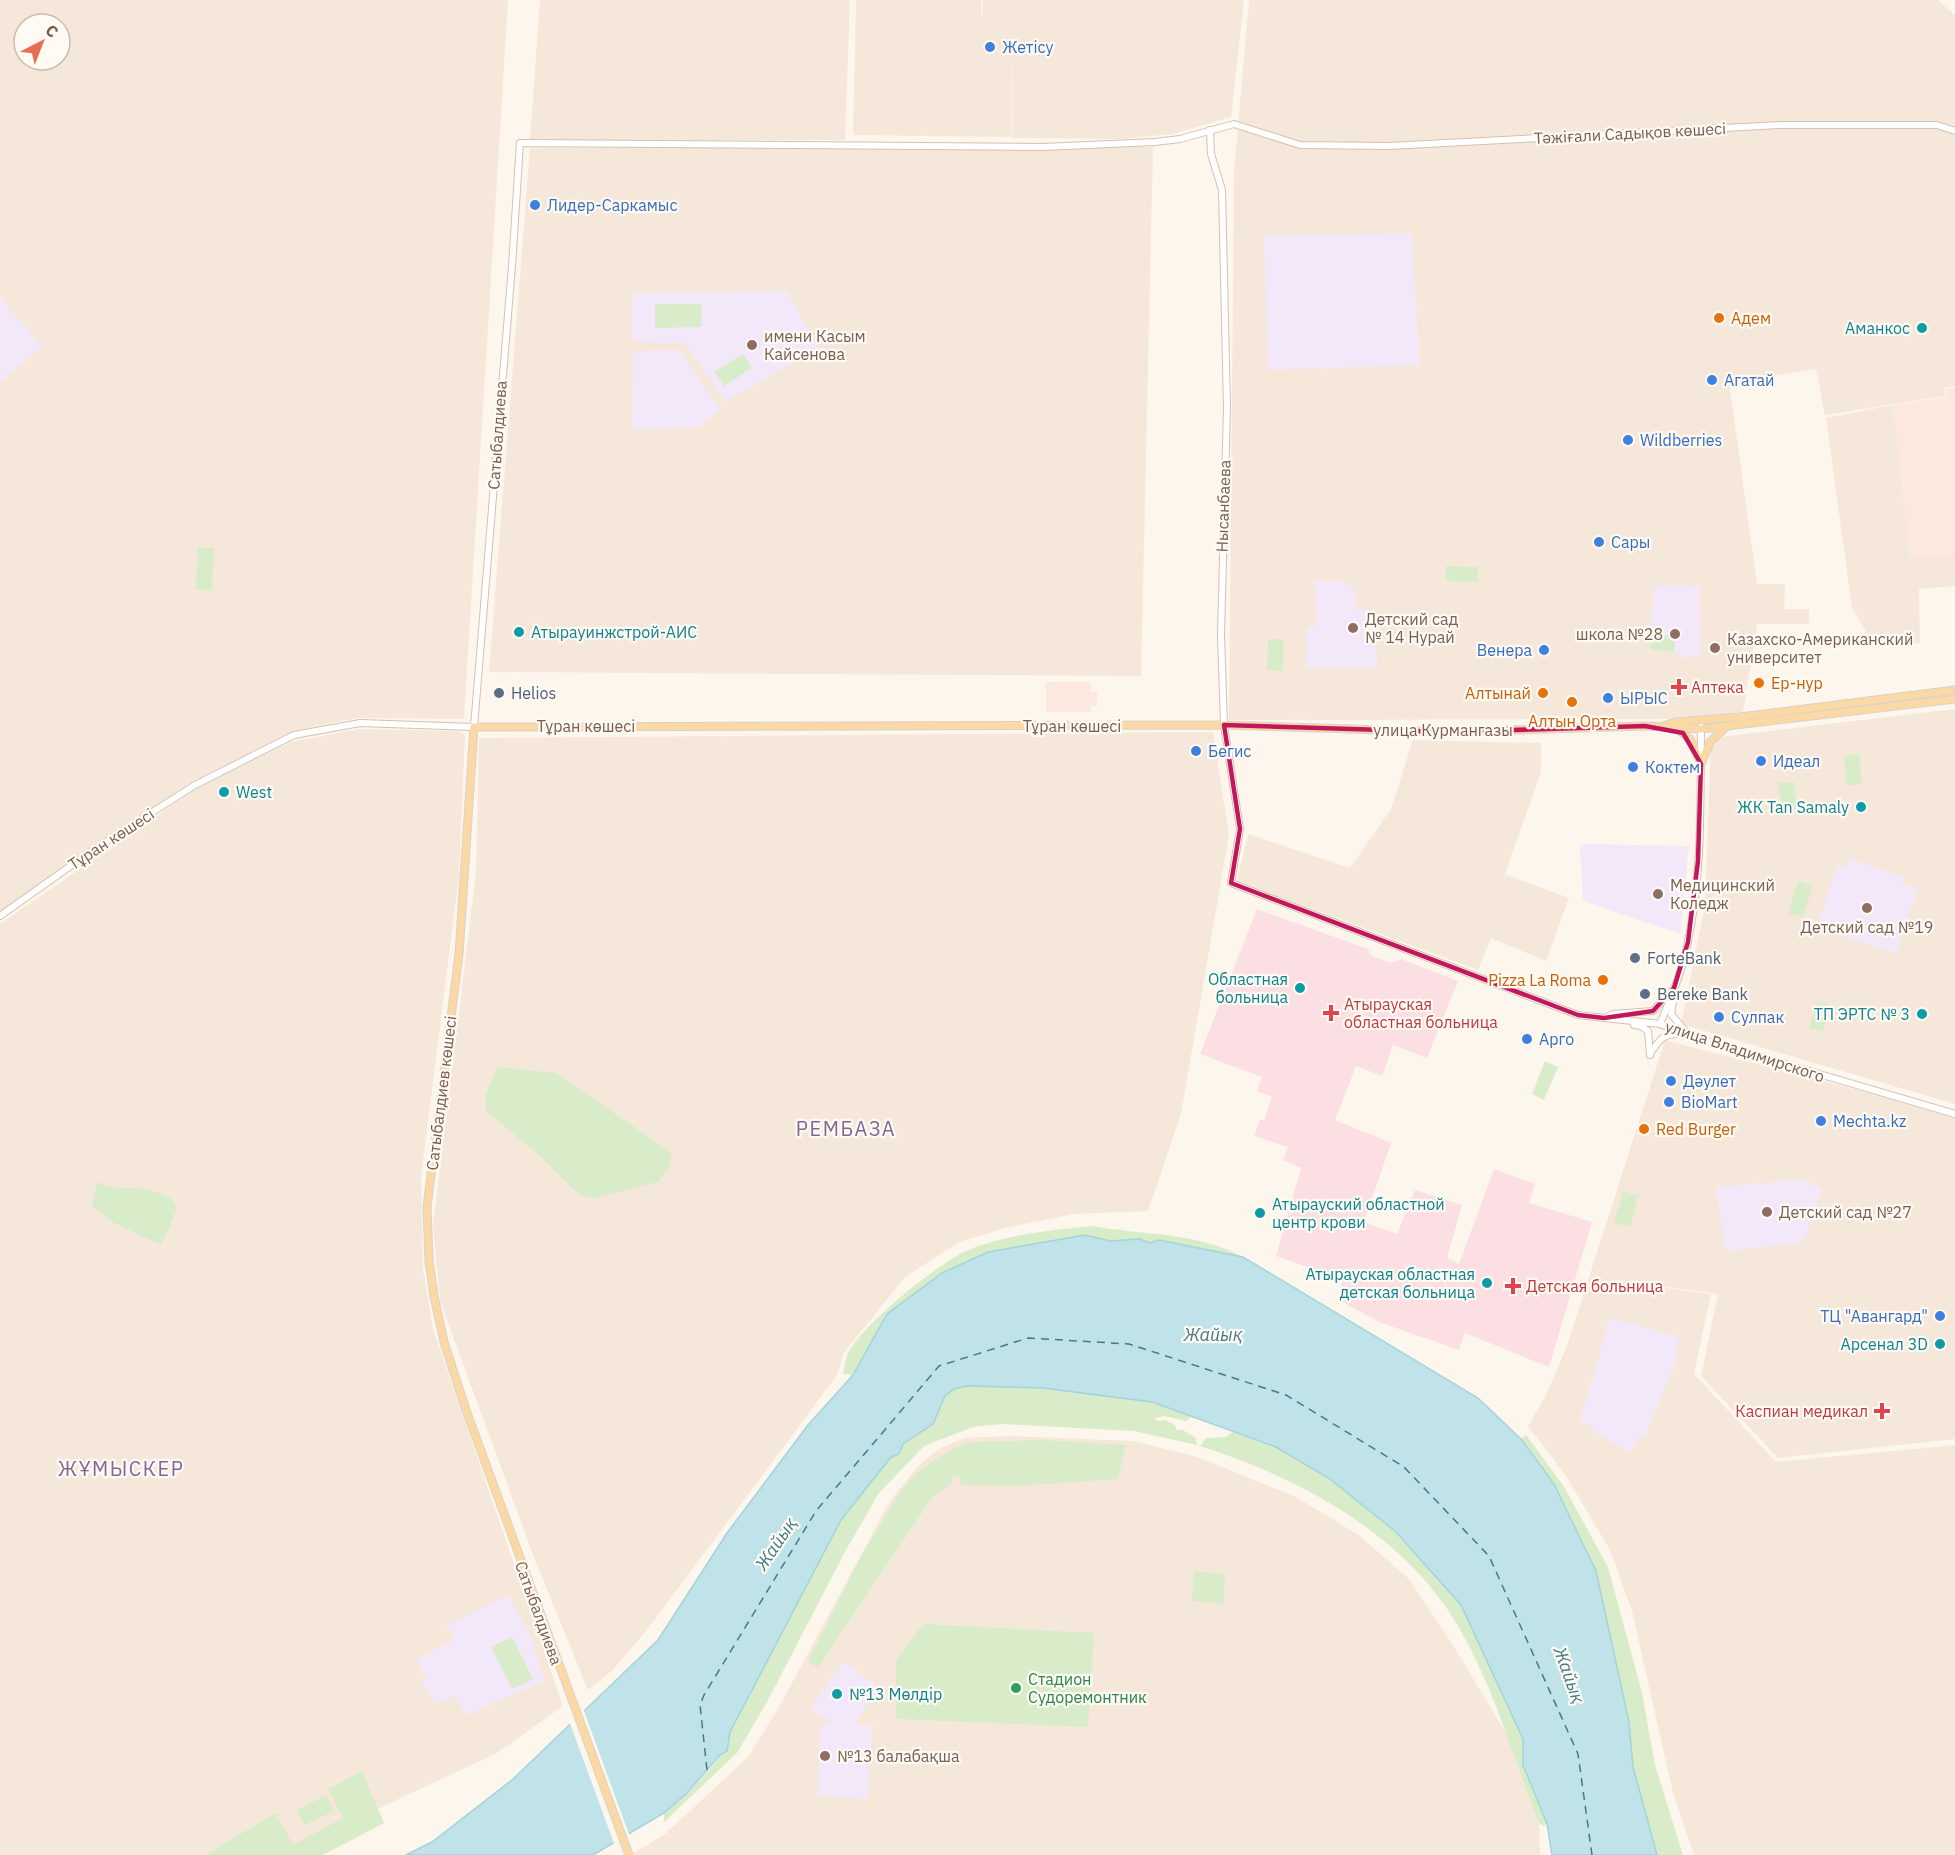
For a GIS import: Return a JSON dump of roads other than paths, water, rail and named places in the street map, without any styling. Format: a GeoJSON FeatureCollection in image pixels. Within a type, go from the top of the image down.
{"type":"FeatureCollection","features":[{"type":"Feature","properties":{"kind":"main road","name":"улица Курмангазы"},"geometry":{"type":"LineString","coordinates":[[1224,725],[1448,732],[1662,726],[1955,690]]}},
{"type":"Feature","properties":{"kind":"main road","name":"улица Курмангазы"},"geometry":{"type":"LineString","coordinates":[[1662,726],[1675,729],[1701,729],[1955,699]]}},
{"type":"Feature","properties":{"kind":"main road","name":"Тұран көшесі"},"geometry":{"type":"LineString","coordinates":[[474,727],[1224,725]]}},
{"type":"Feature","properties":{"kind":"main road"},"geometry":{"type":"LineString","coordinates":[[1701,764],[1713,737],[1729,726]]}},
{"type":"Feature","properties":{"kind":"main road","name":"Сатыбалдиев көшесі"},"geometry":{"type":"LineString","coordinates":[[474,727],[459,954],[427,1207],[429,1261],[444,1342],[480,1452]]}},
{"type":"Feature","properties":{"kind":"main road"},"geometry":{"type":"LineString","coordinates":[[1675,729],[1690,739],[1701,764]]}},
{"type":"Feature","properties":{"kind":"main road","name":"Сатыбалдиева"},"geometry":{"type":"LineString","coordinates":[[480,1452],[629,1855]]}},
{"type":"Feature","properties":{"kind":"street","name":"Тәжіғали Садықов көшесі"},"geometry":{"type":"LineString","coordinates":[[520,143],[1043,147],[1180,139],[1234,123],[1304,145],[1389,146],[1782,125],[1937,125],[1955,131]]}},
{"type":"Feature","properties":{"kind":"street","name":"Нысанбаева"},"geometry":{"type":"LineString","coordinates":[[1210,130],[1211,154],[1222,190],[1223,225],[1227,407],[1221,635],[1224,725],[1240,829],[1231,883]]}},
{"type":"Feature","properties":{"kind":"street","name":"Сатыбалдиева"},"geometry":{"type":"LineString","coordinates":[[474,727],[520,143]]}},
{"type":"Feature","properties":{"kind":"street"},"geometry":{"type":"LineString","coordinates":[[1660,1024],[1688,942],[1694,903],[1701,721]]}},
{"type":"Feature","properties":{"kind":"street","name":"Тұран көшесі"},"geometry":{"type":"LineString","coordinates":[[0,916],[93,850],[195,785],[294,735],[360,723],[474,727]]}},
{"type":"Feature","properties":{"kind":"street","name":"улица Владимирского"},"geometry":{"type":"LineString","coordinates":[[1231,883],[1578,1015],[1660,1024],[1689,1035],[1955,1114]]}},
{"type":"Feature","properties":{"kind":"street"},"geometry":{"type":"LineString","coordinates":[[1604,1018],[1613,1014],[1653,1011],[1674,988]]}},
{"type":"Feature","properties":{"kind":"street"},"geometry":{"type":"LineString","coordinates":[[1674,988],[1671,1014],[1689,1035]]}},
{"type":"Feature","properties":{"kind":"street"},"geometry":{"type":"LineString","coordinates":[[1604,1018],[1612,1022],[1641,1026],[1648,1031],[1650,1055],[1661,1037],[1669,1033],[1689,1035]]}},
{"type":"Feature","properties":{"kind":"water","name":"Жайық"},"geometry":{"type":"Polygon","coordinates":[[[1085,1235],[1110,1241],[1140,1239],[1150,1243],[1159,1240],[1243,1257],[1478,1398],[1521,1439],[1554,1484],[1596,1571],[1629,1722],[1633,1767],[1657,1855],[1552,1855],[1547,1824],[1523,1765],[1523,1739],[1461,1605],[1396,1532],[1330,1479],[1276,1447],[1152,1402],[1043,1388],[966,1386],[954,1389],[945,1396],[933,1424],[903,1444],[899,1454],[891,1457],[841,1520],[730,1732],[727,1751],[720,1755],[687,1793],[664,1813],[593,1855],[406,1855],[432,1842],[512,1780],[658,1640],[727,1533],[808,1425],[853,1375],[887,1314],[942,1273],[988,1252],[1085,1235]]]}},
{"type":"Feature","properties":{"kind":"place","name":"Жетісу"},"geometry":{"type":"Point","coordinates":[990,47]}},
{"type":"Feature","properties":{"kind":"place","name":"Лидер-Саркамыс"},"geometry":{"type":"Point","coordinates":[535,205]}},
{"type":"Feature","properties":{"kind":"place","name":"Адем"},"geometry":{"type":"Point","coordinates":[1719,318]}},
{"type":"Feature","properties":{"kind":"place","name":"Аманкос"},"geometry":{"type":"Point","coordinates":[1922,328]}},
{"type":"Feature","properties":{"kind":"place","name":"имени Касым Кайсенова"},"geometry":{"type":"Point","coordinates":[752,345]}},
{"type":"Feature","properties":{"kind":"place","name":"Агатай"},"geometry":{"type":"Point","coordinates":[1712,380]}},
{"type":"Feature","properties":{"kind":"place","name":"Wildberries"},"geometry":{"type":"Point","coordinates":[1628,440]}},
{"type":"Feature","properties":{"kind":"place","name":"Сары"},"geometry":{"type":"Point","coordinates":[1599,542]}},
{"type":"Feature","properties":{"kind":"place","name":"Детский сад № 14 Нурай"},"geometry":{"type":"Point","coordinates":[1353,628]}},
{"type":"Feature","properties":{"kind":"place","name":"Атырауинжстрой-АИС"},"geometry":{"type":"Point","coordinates":[519,632]}},
{"type":"Feature","properties":{"kind":"place","name":"школа №28"},"geometry":{"type":"Point","coordinates":[1675,634]}},
{"type":"Feature","properties":{"kind":"place","name":"Казахско-Американский университет"},"geometry":{"type":"Point","coordinates":[1715,648]}},
{"type":"Feature","properties":{"kind":"place","name":"Венера"},"geometry":{"type":"Point","coordinates":[1544,650]}},
{"type":"Feature","properties":{"kind":"place","name":"Ер-нур"},"geometry":{"type":"Point","coordinates":[1759,683]}},
{"type":"Feature","properties":{"kind":"place","name":"Аптека"},"geometry":{"type":"Point","coordinates":[1679,687]}},
{"type":"Feature","properties":{"kind":"place","name":"Helios"},"geometry":{"type":"Point","coordinates":[499,693]}},
{"type":"Feature","properties":{"kind":"place","name":"Алтынай"},"geometry":{"type":"Point","coordinates":[1543,693]}},
{"type":"Feature","properties":{"kind":"place","name":"ЫРЫС"},"geometry":{"type":"Point","coordinates":[1608,698]}},
{"type":"Feature","properties":{"kind":"place","name":"Алтын Орта"},"geometry":{"type":"Point","coordinates":[1572,702]}},
{"type":"Feature","properties":{"kind":"place","name":"Бегис"},"geometry":{"type":"Point","coordinates":[1196,751]}},
{"type":"Feature","properties":{"kind":"place","name":"Идеал"},"geometry":{"type":"Point","coordinates":[1761,761]}},
{"type":"Feature","properties":{"kind":"place","name":"Коктем"},"geometry":{"type":"Point","coordinates":[1633,767]}},
{"type":"Feature","properties":{"kind":"place","name":"West"},"geometry":{"type":"Point","coordinates":[224,792]}},
{"type":"Feature","properties":{"kind":"place","name":"ЖК Tan Samaly"},"geometry":{"type":"Point","coordinates":[1861,807]}},
{"type":"Feature","properties":{"kind":"place","name":"Медицинский Коледж"},"geometry":{"type":"Point","coordinates":[1658,894]}},
{"type":"Feature","properties":{"kind":"place","name":"Детский сад №19"},"geometry":{"type":"Point","coordinates":[1867,908]}},
{"type":"Feature","properties":{"kind":"place","name":"ForteBank"},"geometry":{"type":"Point","coordinates":[1635,958]}},
{"type":"Feature","properties":{"kind":"place","name":"Pizza La Roma"},"geometry":{"type":"Point","coordinates":[1603,980]}},
{"type":"Feature","properties":{"kind":"place","name":"Областная больница"},"geometry":{"type":"Point","coordinates":[1300,988]}},
{"type":"Feature","properties":{"kind":"place","name":"Bereke Bank"},"geometry":{"type":"Point","coordinates":[1645,994]}},
{"type":"Feature","properties":{"kind":"place","name":"Атырауская областная больница"},"geometry":{"type":"Point","coordinates":[1331,1013]}},
{"type":"Feature","properties":{"kind":"place","name":"ТП ЭРТС № 3"},"geometry":{"type":"Point","coordinates":[1922,1014]}},
{"type":"Feature","properties":{"kind":"place","name":"Сулпак"},"geometry":{"type":"Point","coordinates":[1719,1017]}},
{"type":"Feature","properties":{"kind":"place","name":"Арго"},"geometry":{"type":"Point","coordinates":[1527,1039]}},
{"type":"Feature","properties":{"kind":"place","name":"Дәулет"},"geometry":{"type":"Point","coordinates":[1671,1081]}},
{"type":"Feature","properties":{"kind":"place","name":"BioMart"},"geometry":{"type":"Point","coordinates":[1669,1102]}},
{"type":"Feature","properties":{"kind":"place","name":"Mechta.kz"},"geometry":{"type":"Point","coordinates":[1821,1121]}},
{"type":"Feature","properties":{"kind":"place","name":"Red Burger"},"geometry":{"type":"Point","coordinates":[1644,1129]}},
{"type":"Feature","properties":{"kind":"place","name":"Детский сад №27"},"geometry":{"type":"Point","coordinates":[1767,1212]}},
{"type":"Feature","properties":{"kind":"place","name":"Атырауский областной центр крови"},"geometry":{"type":"Point","coordinates":[1260,1213]}},
{"type":"Feature","properties":{"kind":"place","name":"Атырауская областная детская больница"},"geometry":{"type":"Point","coordinates":[1487,1283]}},
{"type":"Feature","properties":{"kind":"place","name":"Детская больница"},"geometry":{"type":"Point","coordinates":[1513,1286]}},
{"type":"Feature","properties":{"kind":"place","name":"ТЦ \"Авангард\""},"geometry":{"type":"Point","coordinates":[1940,1316]}},
{"type":"Feature","properties":{"kind":"place","name":"Арсенал 3D"},"geometry":{"type":"Point","coordinates":[1940,1344]}},
{"type":"Feature","properties":{"kind":"place","name":"Каспиан медикал"},"geometry":{"type":"Point","coordinates":[1882,1411]}},
{"type":"Feature","properties":{"kind":"place","name":"Стадион Судоремонтник"},"geometry":{"type":"Point","coordinates":[1016,1688]}},
{"type":"Feature","properties":{"kind":"place","name":"№13 Мөлдiр"},"geometry":{"type":"Point","coordinates":[837,1694]}},
{"type":"Feature","properties":{"kind":"place","name":"№13 балабақша"},"geometry":{"type":"Point","coordinates":[825,1756]}},
{"type":"Feature","properties":{"kind":"district","name":"РЕМБАЗА"},"geometry":{"type":"Point","coordinates":[846,1129]}},
{"type":"Feature","properties":{"kind":"district","name":"ЖҰМЫСКЕР"},"geometry":{"type":"Point","coordinates":[121,1469]}}]}
